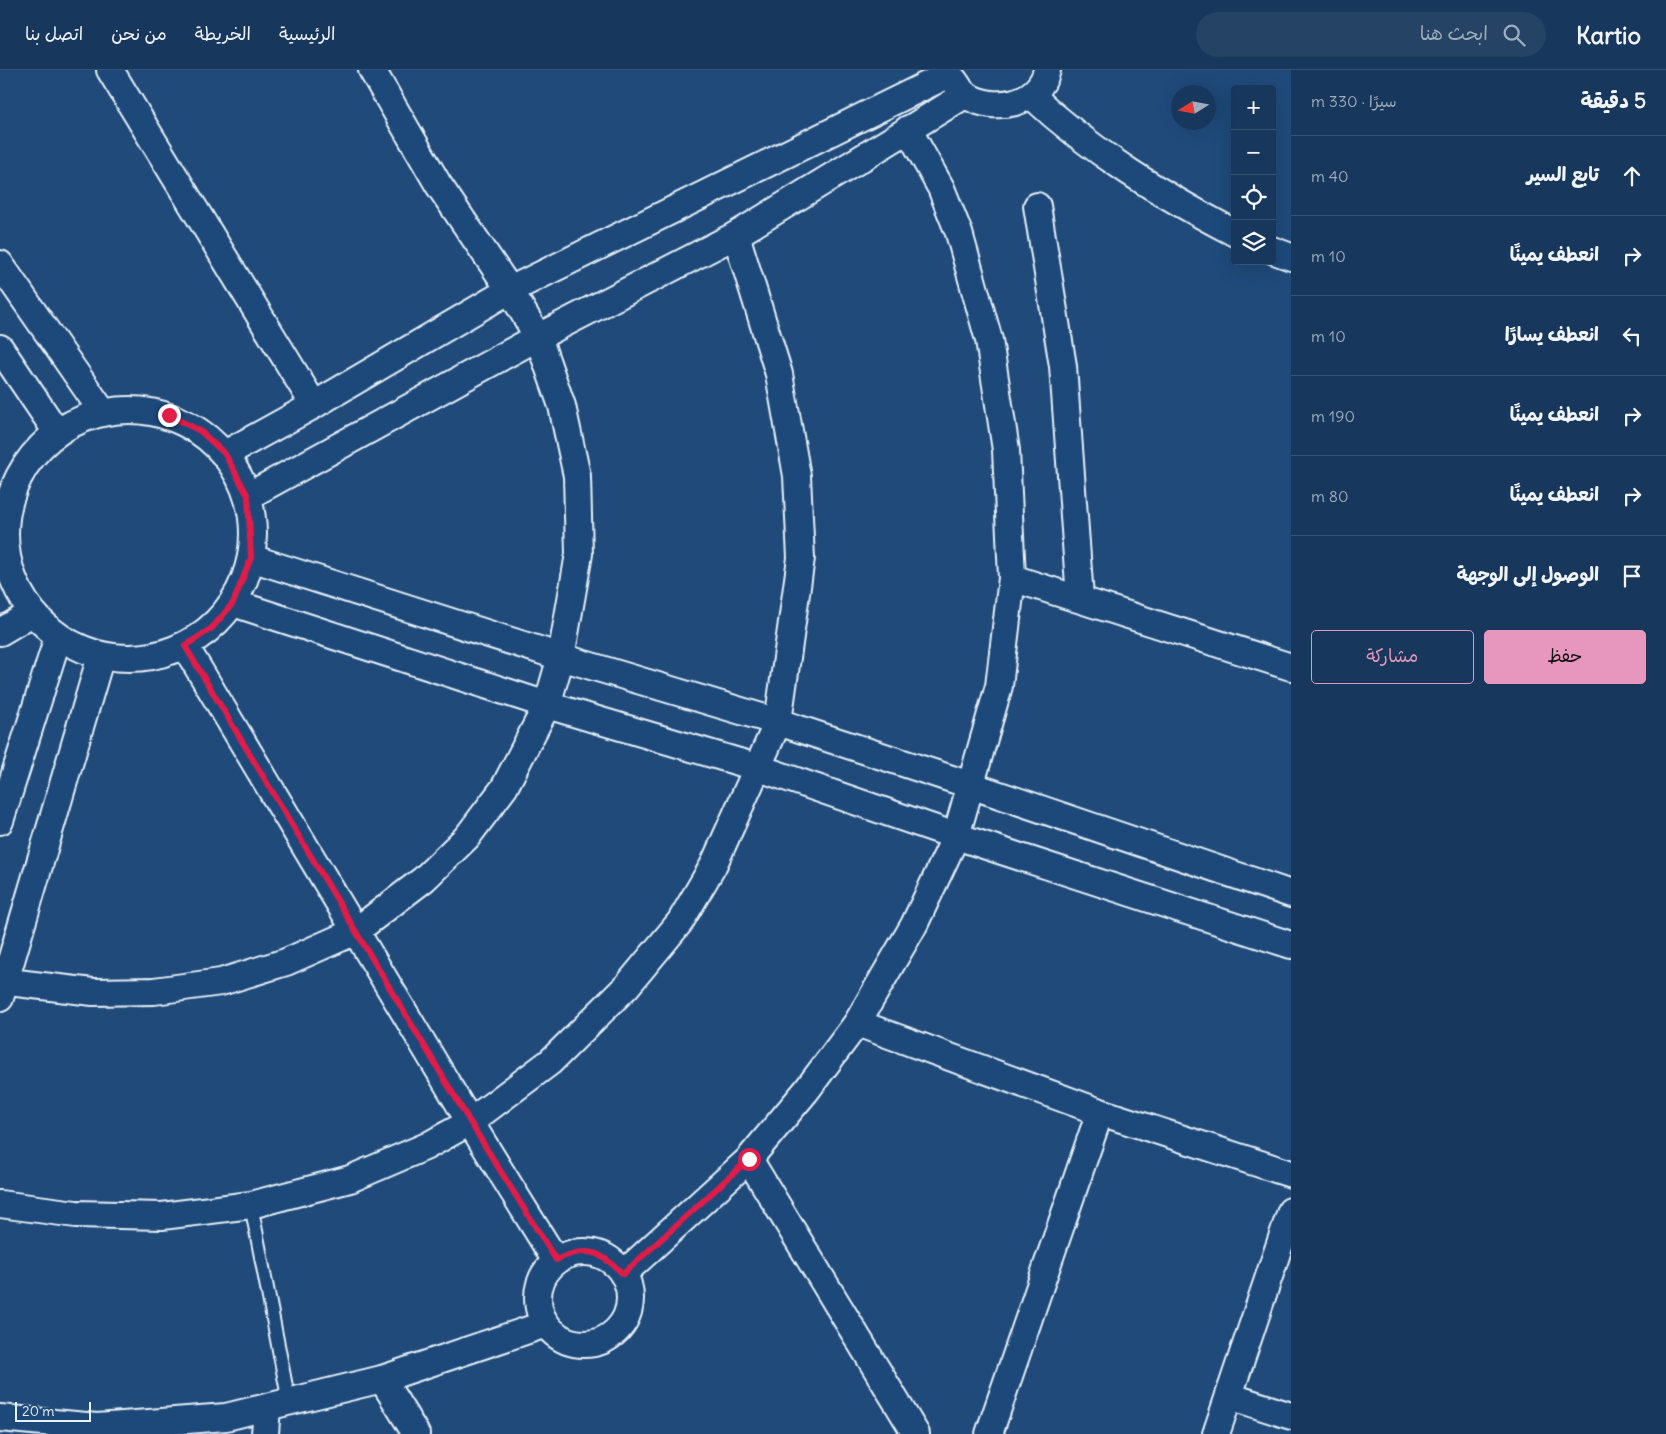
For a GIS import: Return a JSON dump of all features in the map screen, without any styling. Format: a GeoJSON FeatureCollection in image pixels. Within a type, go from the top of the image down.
{"type":"FeatureCollection","features":[{"type":"Feature","properties":{"kind":"street"},"geometry":{"type":"LineString","coordinates":[[110,70],[314,405]]}},
{"type":"Feature","properties":{"kind":"street"},"geometry":{"type":"LineString","coordinates":[[101,656],[2,987],[93,992],[154,991],[221,982],[286,962],[356,931],[424,879],[467,837],[504,788],[547,704],[561,657],[579,554],[577,476],[562,406],[538,337],[510,290],[438,184],[372,70]]}},
{"type":"Feature","properties":{"kind":"street"},"geometry":{"type":"LineString","coordinates":[[225,454],[314,405],[510,290],[949,72],[965,95],[986,105],[1010,105],[1031,95],[1046,77],[1048,70]]}},
{"type":"Feature","properties":{"kind":"street"},"geometry":{"type":"LineString","coordinates":[[248,496],[538,337],[736,235],[965,95]]}},
{"type":"Feature","properties":{"kind":"street"},"geometry":{"type":"LineString","coordinates":[[1031,95],[1070,130],[1116,163],[1175,202],[1231,231]]}},
{"type":"Feature","properties":{"kind":"street"},"geometry":{"type":"LineString","coordinates":[[623,1274],[749,1159],[806,1092],[857,1023],[914,925],[956,836],[999,686],[1012,578],[1006,450],[989,340],[959,233],[940,188],[908,129]]}},
{"type":"Feature","properties":{"kind":"street"},"geometry":{"type":"LineString","coordinates":[[1037,206],[1063,366],[1080,598]]}},
{"type":"Feature","properties":{"kind":"street"},"geometry":{"type":"LineString","coordinates":[[0,1204],[76,1214],[162,1216],[251,1205],[350,1179],[426,1146],[470,1122],[550,1062],[627,986],[680,922],[713,866],[759,768],[778,722],[801,558],[797,476],[779,374],[736,235]]}},
{"type":"Feature","properties":{"kind":"street"},"geometry":{"type":"LineString","coordinates":[[1276,251],[1291,257]]}},
{"type":"Feature","properties":{"kind":"street"},"geometry":{"type":"LineString","coordinates":[[0,264],[102,411]]}},
{"type":"Feature","properties":{"kind":"street"},"geometry":{"type":"LineString","coordinates":[[0,348],[56,432]]}},
{"type":"Feature","properties":{"kind":"street"},"geometry":{"type":"LineString","coordinates":[[136,408],[169,415],[200,431],[225,454],[248,496],[251,558],[233,603],[212,628],[185,646],[144,658],[101,656],[58,636],[32,613],[4,570],[2,526],[8,476],[56,432],[78,419],[102,411],[136,408]]}},
{"type":"Feature","properties":{"kind":"street"},"geometry":{"type":"LineString","coordinates":[[251,558],[561,657],[778,722],[1291,894]]}},
{"type":"Feature","properties":{"kind":"street"},"geometry":{"type":"LineString","coordinates":[[1012,578],[1080,598],[1291,667]]}},
{"type":"Feature","properties":{"kind":"street"},"geometry":{"type":"LineString","coordinates":[[233,603],[547,704],[759,768],[956,836],[1291,945]]}},
{"type":"Feature","properties":{"kind":"street"},"geometry":{"type":"LineString","coordinates":[[0,632],[32,613]]}},
{"type":"Feature","properties":{"kind":"street"},"geometry":{"type":"LineString","coordinates":[[0,821],[58,636]]}},
{"type":"Feature","properties":{"kind":"street"},"geometry":{"type":"LineString","coordinates":[[185,646],[470,1122],[556,1260]]}},
{"type":"Feature","properties":{"kind":"street"},"geometry":{"type":"LineString","coordinates":[[857,1023],[1100,1112],[1291,1174]]}},
{"type":"Feature","properties":{"kind":"street"},"geometry":{"type":"LineString","coordinates":[[989,1434],[1100,1112]]}},
{"type":"Feature","properties":{"kind":"street"},"geometry":{"type":"LineString","coordinates":[[749,1159],[916,1434]]}},
{"type":"Feature","properties":{"kind":"street"},"geometry":{"type":"LineString","coordinates":[[1216,1434],[1291,1211]]}},
{"type":"Feature","properties":{"kind":"street"},"geometry":{"type":"LineString","coordinates":[[591,1252],[606,1258],[623,1274],[627,1282],[630,1298],[627,1314],[610,1336],[588,1344],[572,1342],[557,1335],[546,1324],[538,1302],[539,1287],[545,1272],[556,1260],[570,1254],[591,1252]]}},
{"type":"Feature","properties":{"kind":"street"},"geometry":{"type":"LineString","coordinates":[[0,1418],[70,1430],[226,1417],[382,1379],[546,1324]]}},
{"type":"Feature","properties":{"kind":"street"},"geometry":{"type":"LineString","coordinates":[[382,1379],[416,1434]]}},
{"type":"Feature","properties":{"kind":"street"},"geometry":{"type":"LineString","coordinates":[[1229,1396],[1291,1416]]}},
{"type":"Feature","properties":{"kind":"street"},"geometry":{"type":"LineString","coordinates":[[265,1434],[278,1404]]}},
{"type":"Feature","properties":{"kind":"lane"},"geometry":{"type":"LineString","coordinates":[[251,1205],[278,1404]]}},
{"type":"Feature","properties":{"kind":"route"},"geometry":{"type":"LineString","coordinates":[[169,415],[200,431],[225,454],[248,496],[251,558],[233,603],[212,628],[185,646],[470,1122],[556,1260],[570,1254],[591,1252],[606,1258],[623,1274],[749,1159]]}}]}
